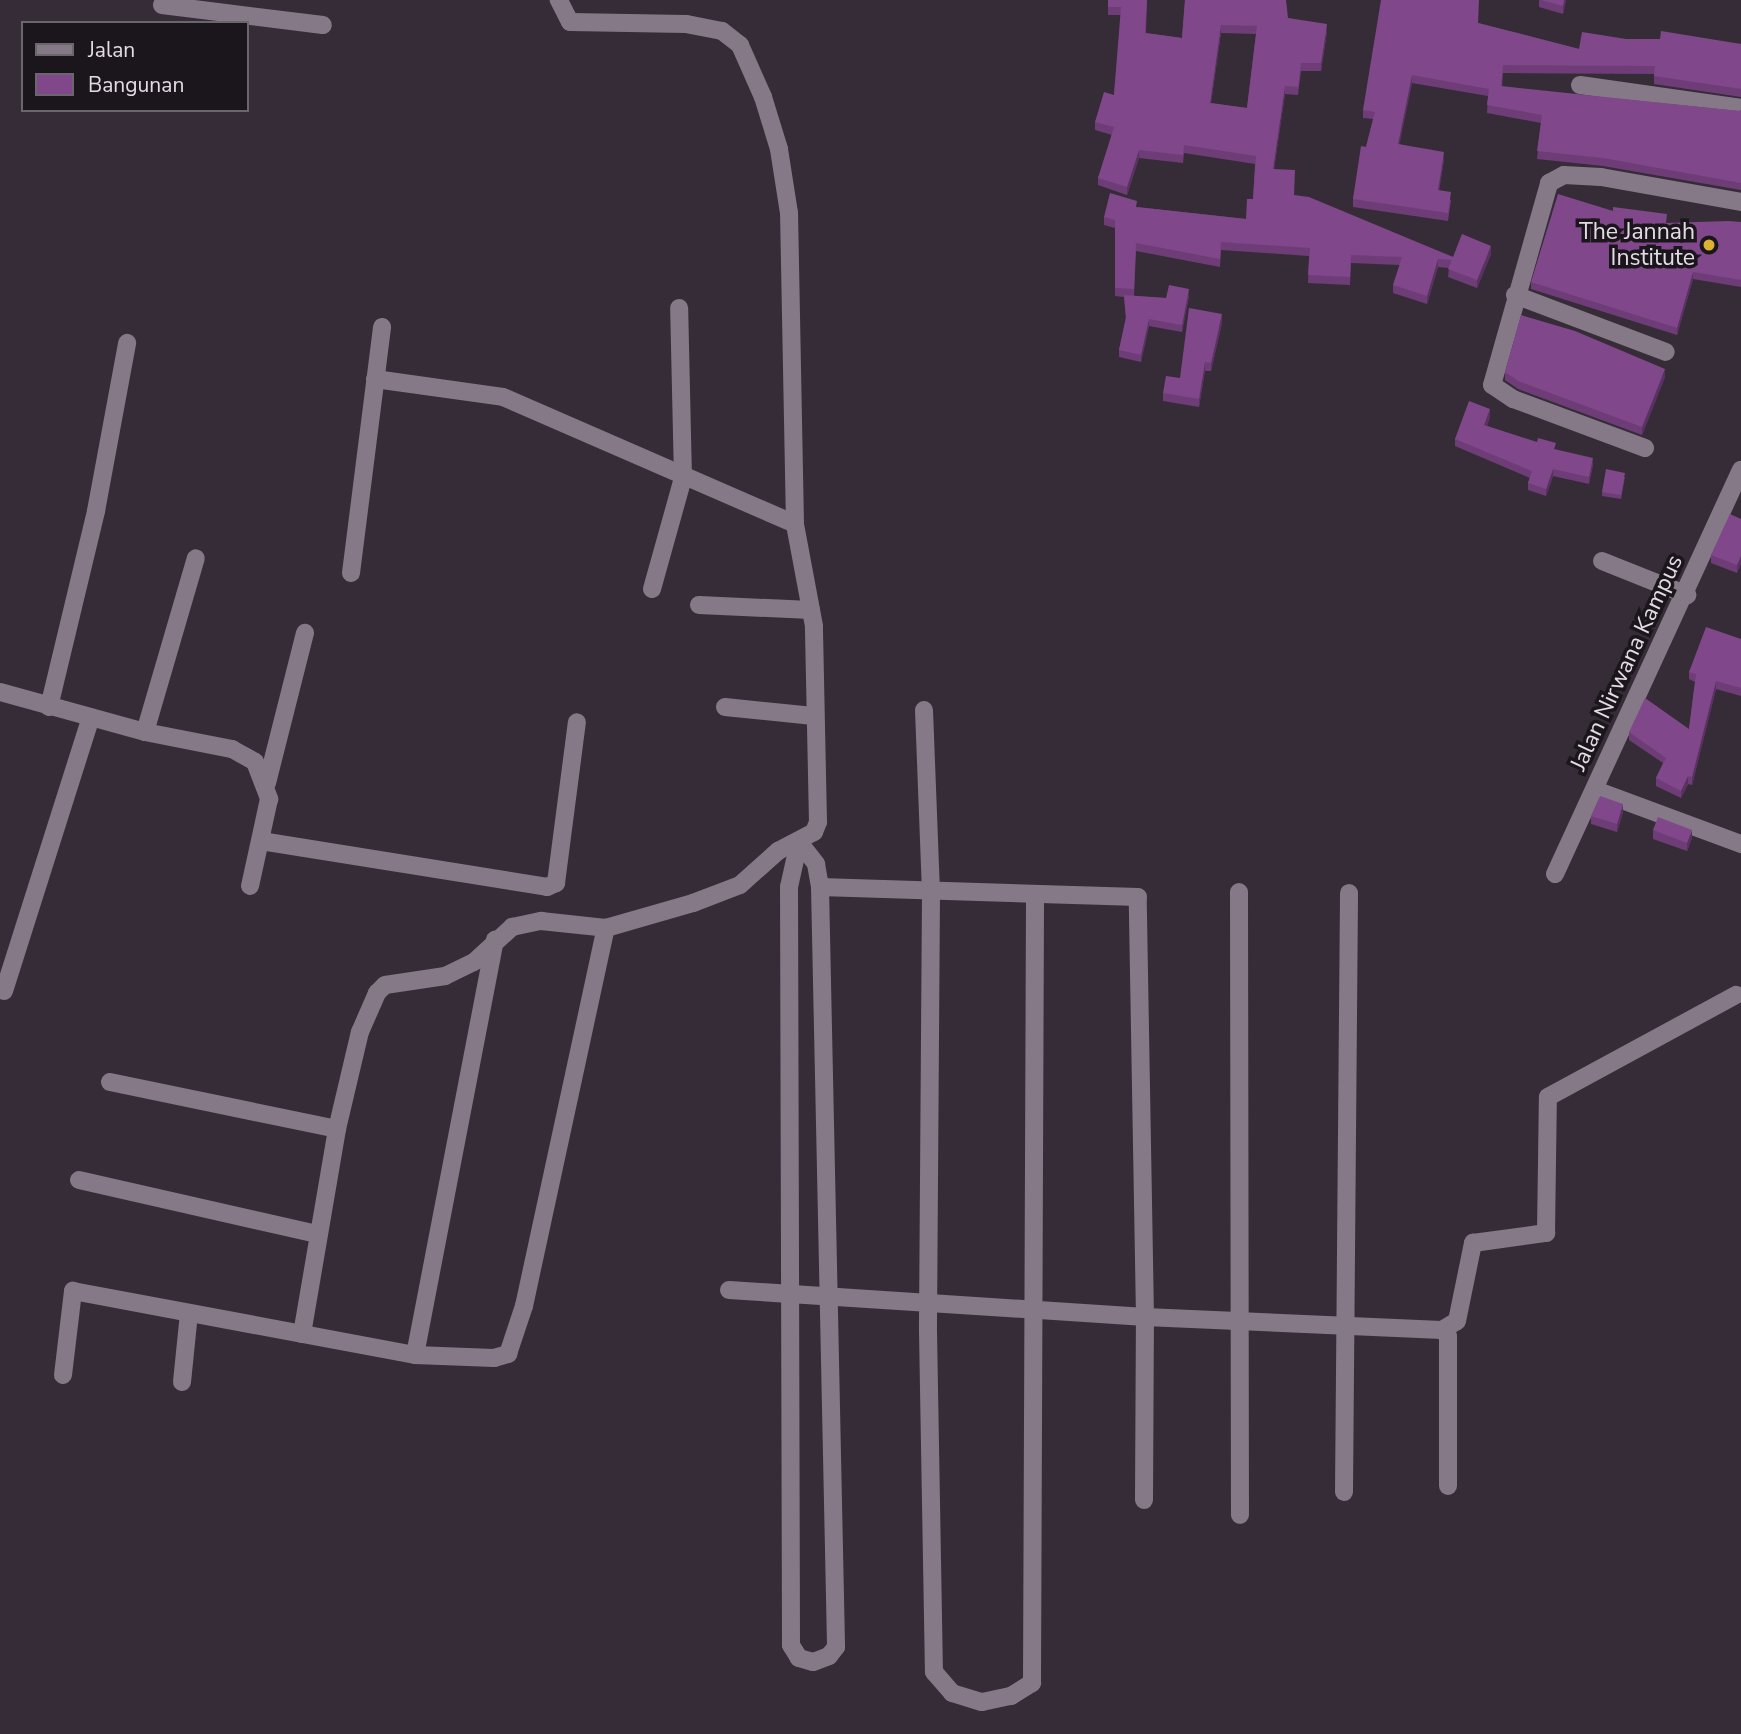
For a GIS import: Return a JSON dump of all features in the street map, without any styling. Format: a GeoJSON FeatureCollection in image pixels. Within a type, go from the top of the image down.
{"type":"FeatureCollection","features":[{"type":"Feature","properties":{"kind":"street"},"geometry":{"type":"LineString","coordinates":[[302,1334],[337,1129],[360,1032],[376,993],[393,982],[445,976],[474,962],[512,927],[541,921],[606,928],[740,885],[778,851],[800,842],[814,832],[818,822],[811,610],[795,524],[789,213],[779,149],[746,55],[734,37],[712,27],[570,22],[559,0]]}},
{"type":"Feature","properties":{"kind":"street"},"geometry":{"type":"LineString","coordinates":[[161,9],[323,25]]}},
{"type":"Feature","properties":{"kind":"street"},"geometry":{"type":"LineString","coordinates":[[1580,85],[1741,108]]}},
{"type":"Feature","properties":{"kind":"street"},"geometry":{"type":"LineString","coordinates":[[1645,448],[1496,391],[1492,380],[1549,183],[1555,177],[1601,177],[1741,202]]}},
{"type":"Feature","properties":{"kind":"street"},"geometry":{"type":"LineString","coordinates":[[1515,295],[1666,352]]}},
{"type":"Feature","properties":{"kind":"street"},"geometry":{"type":"LineString","coordinates":[[652,589],[683,478],[679,308]]}},
{"type":"Feature","properties":{"kind":"street"},"geometry":{"type":"LineString","coordinates":[[351,573],[382,327]]}},
{"type":"Feature","properties":{"kind":"street"},"geometry":{"type":"LineString","coordinates":[[49,707],[96,511],[127,343]]}},
{"type":"Feature","properties":{"kind":"street"},"geometry":{"type":"LineString","coordinates":[[375,379],[503,397],[683,478],[795,524]]}},
{"type":"Feature","properties":{"kind":"street","name":"Jalan Nirwana Kampus"},"geometry":{"type":"LineString","coordinates":[[1555,874],[1687,595],[1741,470]]}},
{"type":"Feature","properties":{"kind":"street"},"geometry":{"type":"LineString","coordinates":[[145,732],[196,558]]}},
{"type":"Feature","properties":{"kind":"street"},"geometry":{"type":"LineString","coordinates":[[1602,561],[1687,595]]}},
{"type":"Feature","properties":{"kind":"street"},"geometry":{"type":"LineString","coordinates":[[699,605],[811,610]]}},
{"type":"Feature","properties":{"kind":"street"},"geometry":{"type":"LineString","coordinates":[[250,886],[269,799],[267,783],[306,634]]}},
{"type":"Feature","properties":{"kind":"street"},"geometry":{"type":"LineString","coordinates":[[0,692],[145,732],[239,752],[255,762],[267,783]]}},
{"type":"Feature","properties":{"kind":"street"},"geometry":{"type":"LineString","coordinates":[[725,707],[814,716]]}},
{"type":"Feature","properties":{"kind":"street"},"geometry":{"type":"LineString","coordinates":[[924,710],[932,894],[928,1306],[934,1672],[952,1693],[982,1702],[1011,1696],[1032,1683],[1036,1310],[1035,897]]}},
{"type":"Feature","properties":{"kind":"street"},"geometry":{"type":"LineString","coordinates":[[4,991],[91,717]]}},
{"type":"Feature","properties":{"kind":"street"},"geometry":{"type":"LineString","coordinates":[[261,841],[547,887],[556,883],[577,722]]}},
{"type":"Feature","properties":{"kind":"street"},"geometry":{"type":"LineString","coordinates":[[1595,790],[1741,844]]}},
{"type":"Feature","properties":{"kind":"street"},"geometry":{"type":"LineString","coordinates":[[800,842],[816,864],[820,887],[836,1647],[830,1656],[813,1662],[799,1657],[791,1645],[789,887],[800,842]]}},
{"type":"Feature","properties":{"kind":"street"},"geometry":{"type":"LineString","coordinates":[[820,887],[932,894],[995,892],[1035,897],[1138,897],[1145,1317],[1144,1500]]}},
{"type":"Feature","properties":{"kind":"street"},"geometry":{"type":"LineString","coordinates":[[1239,892],[1242,1323],[1240,1515]]}},
{"type":"Feature","properties":{"kind":"street"},"geometry":{"type":"LineString","coordinates":[[1344,1492],[1349,893]]}},
{"type":"Feature","properties":{"kind":"street"},"geometry":{"type":"LineString","coordinates":[[63,1375],[73,1291],[415,1354],[494,1358],[513,1348],[606,928]]}},
{"type":"Feature","properties":{"kind":"street"},"geometry":{"type":"LineString","coordinates":[[415,1354],[495,940]]}},
{"type":"Feature","properties":{"kind":"street"},"geometry":{"type":"LineString","coordinates":[[729,1290],[928,1306],[1347,1328],[1441,1330],[1457,1321],[1473,1243],[1546,1233],[1548,1097],[1736,995]]}},
{"type":"Feature","properties":{"kind":"street"},"geometry":{"type":"LineString","coordinates":[[110,1082],[337,1129]]}},
{"type":"Feature","properties":{"kind":"street"},"geometry":{"type":"LineString","coordinates":[[79,1180],[317,1234]]}},
{"type":"Feature","properties":{"kind":"street"},"geometry":{"type":"LineString","coordinates":[[182,1382],[188,1313]]}},
{"type":"Feature","properties":{"kind":"street"},"geometry":{"type":"LineString","coordinates":[[1441,1330],[1448,1336],[1448,1486]]}},
{"type":"Feature","properties":{"kind":"building"},"geometry":{"type":"Polygon","coordinates":[[[1108,0],[1147,0],[1145,33],[1182,38],[1185,0],[1286,0],[1288,18],[1327,24],[1321,63],[1301,63],[1298,87],[1285,86],[1273,169],[1295,170],[1294,195],[1309,197],[1453,257],[1462,234],[1491,246],[1477,280],[1448,269],[1452,260],[1438,259],[1427,296],[1393,285],[1402,257],[1351,255],[1350,277],[1308,275],[1310,248],[1221,242],[1220,259],[1136,243],[1134,289],[1115,288],[1115,220],[1104,217],[1110,193],[1137,201],[1136,207],[1246,219],[1247,199],[1253,199],[1256,156],[1184,145],[1183,155],[1139,150],[1127,187],[1098,178],[1114,127],[1095,122],[1104,92],[1114,95],[1121,7],[1108,7],[1108,0]],[[1221,25],[1210,103],[1247,108],[1257,26],[1221,25]]]}},
{"type":"Feature","properties":{"kind":"building"},"geometry":{"type":"Polygon","coordinates":[[[1381,0],[1479,0],[1478,23],[1579,49],[1582,32],[1626,39],[1660,39],[1661,31],[1741,44],[1741,89],[1654,76],[1655,66],[1503,65],[1501,86],[1741,110],[1741,183],[1603,158],[1537,151],[1542,115],[1487,105],[1489,89],[1412,75],[1398,144],[1444,152],[1438,190],[1451,192],[1448,213],[1353,199],[1361,146],[1366,147],[1375,112],[1363,110],[1381,0]]]}},
{"type":"Feature","properties":{"kind":"building"},"geometry":{"type":"Polygon","coordinates":[[[1541,0],[1564,0],[1563,6],[1541,0]]]}},
{"type":"Feature","properties":{"kind":"building"},"geometry":{"type":"Polygon","coordinates":[[[1558,194],[1613,211],[1613,207],[1667,214],[1666,223],[1741,222],[1741,280],[1693,272],[1677,328],[1531,282],[1558,194]]]}},
{"type":"Feature","properties":{"kind":"building"},"geometry":{"type":"Polygon","coordinates":[[[1169,285],[1189,289],[1182,325],[1149,319],[1141,355],[1119,350],[1126,317],[1124,295],[1166,298],[1169,285]]]}},
{"type":"Feature","properties":{"kind":"building"},"geometry":{"type":"Polygon","coordinates":[[[1189,308],[1222,314],[1211,363],[1205,362],[1199,399],[1163,393],[1166,376],[1180,378],[1189,308]]]}},
{"type":"Feature","properties":{"kind":"building"},"geometry":{"type":"Polygon","coordinates":[[[1521,315],[1575,331],[1665,369],[1642,427],[1518,381],[1505,372],[1521,315]]]}},
{"type":"Feature","properties":{"kind":"building"},"geometry":{"type":"Polygon","coordinates":[[[1469,401],[1490,409],[1484,425],[1537,442],[1538,438],[1556,443],[1554,449],[1593,458],[1589,477],[1553,469],[1546,489],[1528,483],[1532,471],[1455,439],[1469,401]]]}},
{"type":"Feature","properties":{"kind":"building"},"geometry":{"type":"Polygon","coordinates":[[[1606,469],[1625,473],[1621,495],[1602,492],[1606,469]]]}},
{"type":"Feature","properties":{"kind":"building"},"geometry":{"type":"Polygon","coordinates":[[[1730,514],[1741,519],[1741,556],[1737,565],[1711,555],[1730,514]]]}},
{"type":"Feature","properties":{"kind":"building"},"geometry":{"type":"Polygon","coordinates":[[[1706,627],[1741,639],[1741,688],[1716,681],[1692,777],[1688,776],[1681,791],[1656,778],[1666,758],[1629,732],[1645,698],[1689,729],[1696,674],[1689,672],[1706,627]]]}},
{"type":"Feature","properties":{"kind":"building"},"geometry":{"type":"Polygon","coordinates":[[[1600,796],[1623,804],[1617,824],[1591,816],[1600,796]]]}},
{"type":"Feature","properties":{"kind":"building"},"geometry":{"type":"Polygon","coordinates":[[[1658,817],[1692,830],[1687,843],[1653,830],[1658,817]]]}},
{"type":"Feature","properties":{"kind":"place","name":"The Jannah Institute"},"geometry":{"type":"Point","coordinates":[1709,245]}}]}
